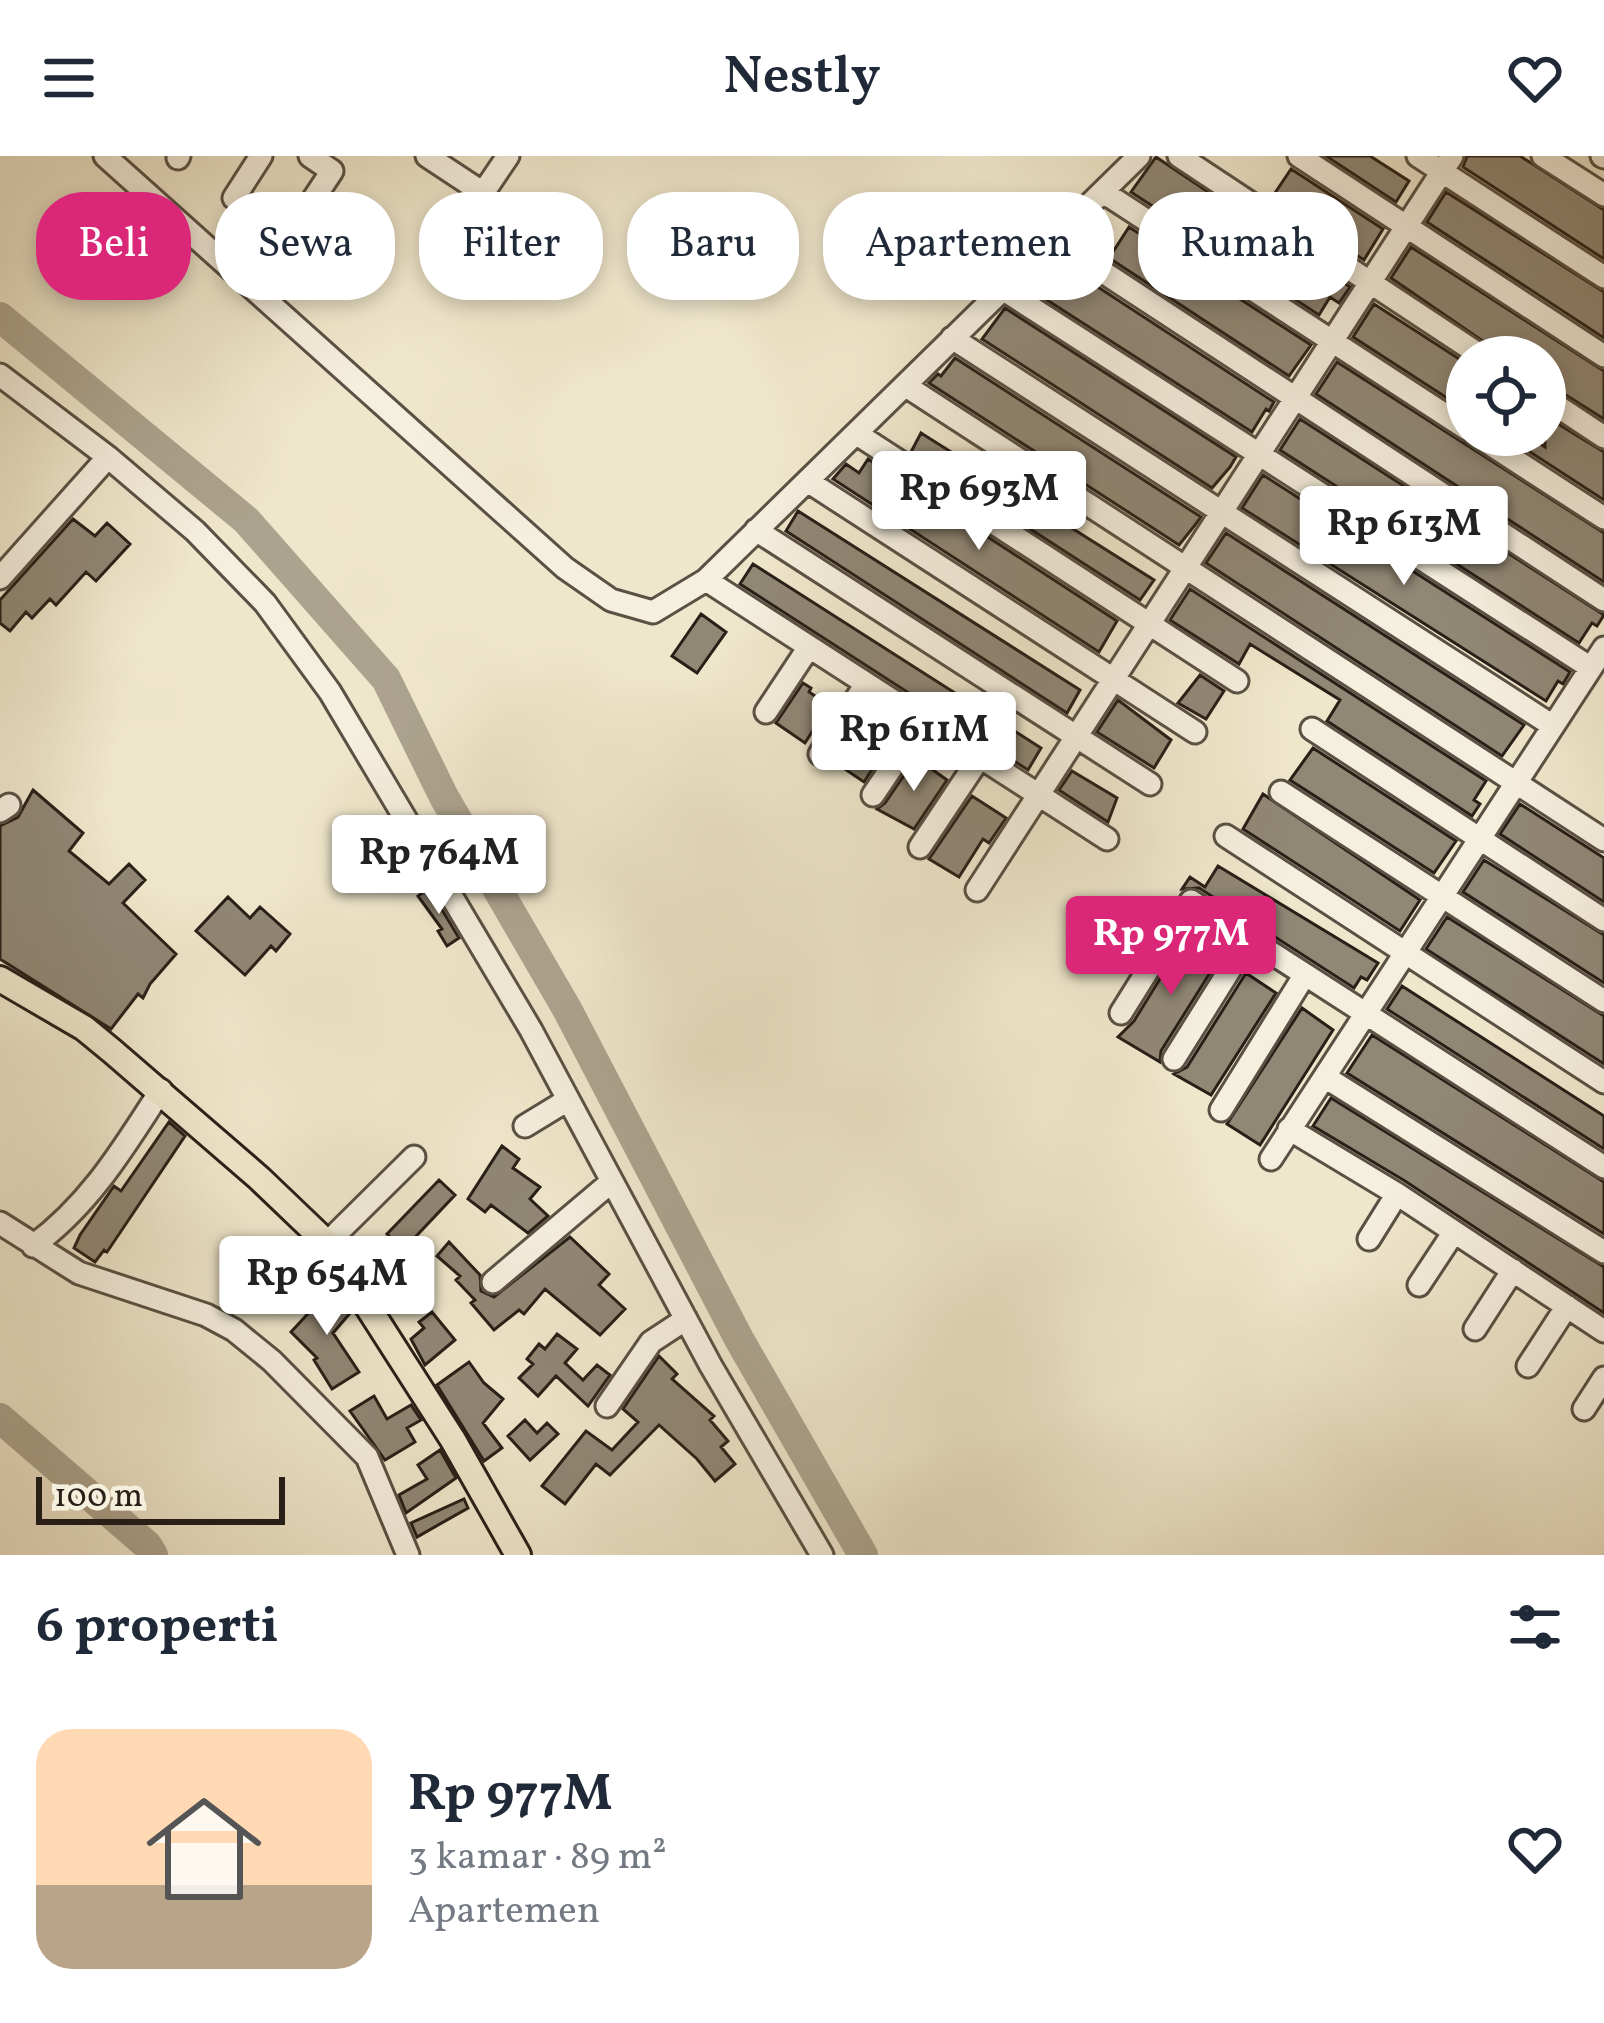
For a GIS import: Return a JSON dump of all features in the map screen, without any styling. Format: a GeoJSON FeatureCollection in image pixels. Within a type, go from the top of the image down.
{"type":"FeatureCollection","features":[{"type":"Feature","properties":{"kind":"main road"},"geometry":{"type":"LineString","coordinates":[[0,979],[84,1028],[160,1090],[327,1243],[453,1440],[518,1555]]}},
{"type":"Feature","properties":{"kind":"street"},"geometry":{"type":"LineString","coordinates":[[105,156],[565,568],[626,607],[653,612],[706,580],[993,300]]}},
{"type":"Feature","properties":{"kind":"street"},"geometry":{"type":"LineString","coordinates":[[238,192],[261,156]]}},
{"type":"Feature","properties":{"kind":"street"},"geometry":{"type":"LineString","coordinates":[[310,156],[332,171],[318,192]]}},
{"type":"Feature","properties":{"kind":"street"},"geometry":{"type":"LineString","coordinates":[[428,156],[483,193],[508,156]]}},
{"type":"Feature","properties":{"kind":"street"},"geometry":{"type":"LineString","coordinates":[[1103,192],[1138,156]]}},
{"type":"Feature","properties":{"kind":"street"},"geometry":{"type":"LineString","coordinates":[[1179,156],[1451,336]]}},
{"type":"Feature","properties":{"kind":"street"},"geometry":{"type":"LineString","coordinates":[[1299,156],[1604,356]]}},
{"type":"Feature","properties":{"kind":"street"},"geometry":{"type":"LineString","coordinates":[[1418,156],[1447,164],[1604,278]]}},
{"type":"Feature","properties":{"kind":"street"},"geometry":{"type":"LineString","coordinates":[[1544,156],[1604,195]]}},
{"type":"Feature","properties":{"kind":"street"},"geometry":{"type":"LineString","coordinates":[[977,890],[1447,164]]}},
{"type":"Feature","properties":{"kind":"street"},"geometry":{"type":"LineString","coordinates":[[1114,199],[1446,415]]}},
{"type":"Feature","properties":{"kind":"street"},"geometry":{"type":"LineString","coordinates":[[1114,280],[1604,600]]}},
{"type":"Feature","properties":{"kind":"street"},"geometry":{"type":"LineString","coordinates":[[1020,300],[1591,668]]}},
{"type":"Feature","properties":{"kind":"street"},"geometry":{"type":"LineString","coordinates":[[952,338],[1553,726]]}},
{"type":"Feature","properties":{"kind":"street"},"geometry":{"type":"LineString","coordinates":[[0,375],[108,457],[232,566],[301,650],[531,1030],[610,1183],[822,1555]]}},
{"type":"Feature","properties":{"kind":"street"},"geometry":{"type":"LineString","coordinates":[[906,386],[1604,840]]}},
{"type":"Feature","properties":{"kind":"street"},"geometry":{"type":"LineString","coordinates":[[1566,412],[1604,437]]}},
{"type":"Feature","properties":{"kind":"street"},"geometry":{"type":"LineString","coordinates":[[857,434],[1237,681]]}},
{"type":"Feature","properties":{"kind":"street"},"geometry":{"type":"LineString","coordinates":[[1508,456],[1604,518]]}},
{"type":"Feature","properties":{"kind":"street"},"geometry":{"type":"LineString","coordinates":[[0,578],[108,457]]}},
{"type":"Feature","properties":{"kind":"street"},"geometry":{"type":"LineString","coordinates":[[809,482],[1195,732]]}},
{"type":"Feature","properties":{"kind":"street"},"geometry":{"type":"LineString","coordinates":[[756,530],[1150,784]]}},
{"type":"Feature","properties":{"kind":"street"},"geometry":{"type":"LineString","coordinates":[[706,580],[1107,839]]}},
{"type":"Feature","properties":{"kind":"street"},"geometry":{"type":"LineString","coordinates":[[766,712],[809,647]]}},
{"type":"Feature","properties":{"kind":"street"},"geometry":{"type":"LineString","coordinates":[[1270,1159],[1604,648]]}},
{"type":"Feature","properties":{"kind":"street"},"geometry":{"type":"LineString","coordinates":[[820,754],[866,684]]}},
{"type":"Feature","properties":{"kind":"street"},"geometry":{"type":"LineString","coordinates":[[873,795],[923,721]]}},
{"type":"Feature","properties":{"kind":"street"},"geometry":{"type":"LineString","coordinates":[[1312,729],[1604,920]]}},
{"type":"Feature","properties":{"kind":"street"},"geometry":{"type":"LineString","coordinates":[[920,847],[980,757]]}},
{"type":"Feature","properties":{"kind":"street"},"geometry":{"type":"LineString","coordinates":[[1281,792],[1604,1001]]}},
{"type":"Feature","properties":{"kind":"street"},"geometry":{"type":"LineString","coordinates":[[1226,836],[1604,1082]]}},
{"type":"Feature","properties":{"kind":"street"},"geometry":{"type":"LineString","coordinates":[[1121,1013],[1191,901],[1604,1167]]}},
{"type":"Feature","properties":{"kind":"street"},"geometry":{"type":"LineString","coordinates":[[1174,1059],[1249,939]]}},
{"type":"Feature","properties":{"kind":"street"},"geometry":{"type":"LineString","coordinates":[[1220,1110],[1304,976]]}},
{"type":"Feature","properties":{"kind":"street"},"geometry":{"type":"LineString","coordinates":[[1325,1077],[1604,1252]]}},
{"type":"Feature","properties":{"kind":"street"},"geometry":{"type":"LineString","coordinates":[[33,1246],[61,1226],[101,1182],[160,1090]]}},
{"type":"Feature","properties":{"kind":"street"},"geometry":{"type":"LineString","coordinates":[[526,1126],[566,1101]]}},
{"type":"Feature","properties":{"kind":"street"},"geometry":{"type":"LineString","coordinates":[[1289,1129],[1604,1330]]}},
{"type":"Feature","properties":{"kind":"street"},"geometry":{"type":"LineString","coordinates":[[327,1243],[414,1157]]}},
{"type":"Feature","properties":{"kind":"street"},"geometry":{"type":"LineString","coordinates":[[493,1282],[610,1183]]}},
{"type":"Feature","properties":{"kind":"street"},"geometry":{"type":"LineString","coordinates":[[1369,1239],[1397,1194]]}},
{"type":"Feature","properties":{"kind":"street"},"geometry":{"type":"LineString","coordinates":[[0,1223],[79,1273],[206,1315],[234,1330],[272,1361],[367,1457],[408,1555]]}},
{"type":"Feature","properties":{"kind":"street"},"geometry":{"type":"LineString","coordinates":[[1419,1285],[1454,1232]]}},
{"type":"Feature","properties":{"kind":"street"},"geometry":{"type":"LineString","coordinates":[[1475,1329],[1513,1270]]}},
{"type":"Feature","properties":{"kind":"street"},"geometry":{"type":"LineString","coordinates":[[1528,1366],[1567,1306]]}},
{"type":"Feature","properties":{"kind":"street"},"geometry":{"type":"LineString","coordinates":[[607,1406],[652,1342],[686,1319]]}},
{"type":"Feature","properties":{"kind":"street"},"geometry":{"type":"LineString","coordinates":[[1584,1408],[1604,1378]]}},
{"type":"Feature","properties":{"kind":"building"},"geometry":{"type":"Polygon","coordinates":[[[1326,156],[1370,156],[1409,181],[1396,202],[1326,156]]]}},
{"type":"Feature","properties":{"kind":"building"},"geometry":{"type":"Polygon","coordinates":[[[1467,156],[1520,156],[1604,210],[1604,259],[1463,167],[1467,156]]]}},
{"type":"Feature","properties":{"kind":"building"},"geometry":{"type":"Polygon","coordinates":[[[1156,157],[1208,192],[1138,192],[1138,197],[1131,192],[1156,157]]]}},
{"type":"Feature","properties":{"kind":"building"},"geometry":{"type":"Polygon","coordinates":[[[1291,169],[1326,192],[1276,192],[1291,169]]]}},
{"type":"Feature","properties":{"kind":"building"},"geometry":{"type":"Polygon","coordinates":[[[1446,192],[1604,292],[1604,338],[1427,222],[1446,192]]]}},
{"type":"Feature","properties":{"kind":"building"},"geometry":{"type":"Polygon","coordinates":[[[1358,213],[1383,229],[1364,260],[1358,256],[1358,213]]]}},
{"type":"Feature","properties":{"kind":"building"},"geometry":{"type":"Polygon","coordinates":[[[1129,227],[1138,233],[1138,277],[1114,261],[1114,250],[1129,227]]]}},
{"type":"Feature","properties":{"kind":"building"},"geometry":{"type":"Polygon","coordinates":[[[1411,247],[1550,336],[1475,336],[1391,278],[1411,247]]]}},
{"type":"Feature","properties":{"kind":"building"},"geometry":{"type":"Polygon","coordinates":[[[1114,298],[1274,402],[1252,432],[1047,300],[1114,298]]]}},
{"type":"Feature","properties":{"kind":"building"},"geometry":{"type":"Polygon","coordinates":[[[1173,300],[1242,300],[1311,345],[1289,376],[1173,300]]]}},
{"type":"Feature","properties":{"kind":"building"},"geometry":{"type":"Polygon","coordinates":[[[1296,300],[1328,300],[1319,315],[1296,300]]]}},
{"type":"Feature","properties":{"kind":"building"},"geometry":{"type":"Polygon","coordinates":[[[1374,304],[1446,350],[1446,397],[1353,337],[1374,304]]]}},
{"type":"Feature","properties":{"kind":"building"},"geometry":{"type":"Polygon","coordinates":[[[1005,308],[1236,457],[1230,467],[1212,488],[982,339],[1005,308]]]}},
{"type":"Feature","properties":{"kind":"building"},"geometry":{"type":"Polygon","coordinates":[[[1566,347],[1604,371],[1604,419],[1566,395],[1566,347]]]}},
{"type":"Feature","properties":{"kind":"building"},"geometry":{"type":"Polygon","coordinates":[[[955,358],[1201,517],[1179,545],[929,383],[955,358]]]}},
{"type":"Feature","properties":{"kind":"building"},"geometry":{"type":"Polygon","coordinates":[[[1337,362],[1446,432],[1446,456],[1484,456],[1604,533],[1604,582],[1316,394],[1337,362]]]}},
{"type":"Feature","properties":{"kind":"building"},"geometry":{"type":"Polygon","coordinates":[[[1300,419],[1604,615],[1597,626],[1592,623],[1579,643],[1280,450],[1300,419]]]}},
{"type":"Feature","properties":{"kind":"building"},"geometry":{"type":"Polygon","coordinates":[[[1566,429],[1604,452],[1604,500],[1536,456],[1566,456],[1566,429]]]}},
{"type":"Feature","properties":{"kind":"building"},"geometry":{"type":"Polygon","coordinates":[[[921,433],[1154,580],[1140,600],[911,452],[921,433]]]}},
{"type":"Feature","properties":{"kind":"building"},"geometry":{"type":"Polygon","coordinates":[[[868,459],[1117,621],[1099,652],[833,479],[846,464],[859,473],[868,459]]]}},
{"type":"Feature","properties":{"kind":"building"},"geometry":{"type":"Polygon","coordinates":[[[1263,475],[1570,672],[1563,684],[1558,681],[1546,701],[1242,508],[1263,475]]]}},
{"type":"Feature","properties":{"kind":"building"},"geometry":{"type":"Polygon","coordinates":[[[798,511],[1080,690],[1067,713],[786,531],[798,511]]]}},
{"type":"Feature","properties":{"kind":"building"},"geometry":{"type":"Polygon","coordinates":[[[73,519],[95,536],[107,523],[130,544],[96,581],[86,572],[56,605],[50,599],[32,618],[26,612],[10,631],[0,623],[0,600],[73,519]]]}},
{"type":"Feature","properties":{"kind":"building"},"geometry":{"type":"Polygon","coordinates":[[[1226,533],[1524,725],[1502,756],[1206,563],[1226,533]]]}},
{"type":"Feature","properties":{"kind":"building"},"geometry":{"type":"Polygon","coordinates":[[[753,564],[1041,748],[1028,770],[740,584],[753,564]]]}},
{"type":"Feature","properties":{"kind":"building"},"geometry":{"type":"Polygon","coordinates":[[[1190,589],[1486,781],[1474,800],[1480,804],[1472,816],[1327,721],[1340,700],[1250,644],[1239,664],[1170,620],[1190,589]]]}},
{"type":"Feature","properties":{"kind":"building"},"geometry":{"type":"Polygon","coordinates":[[[701,614],[726,632],[697,673],[672,656],[701,614]]]}},
{"type":"Feature","properties":{"kind":"building"},"geometry":{"type":"Polygon","coordinates":[[[1200,675],[1224,691],[1206,719],[1178,703],[1200,675]]]}},
{"type":"Feature","properties":{"kind":"building"},"geometry":{"type":"Polygon","coordinates":[[[803,683],[829,705],[805,743],[776,723],[803,683]]]}},
{"type":"Feature","properties":{"kind":"building"},"geometry":{"type":"Polygon","coordinates":[[[1118,700],[1171,740],[1154,768],[1097,732],[1118,700]]]}},
{"type":"Feature","properties":{"kind":"building"},"geometry":{"type":"Polygon","coordinates":[[[860,721],[891,740],[864,782],[833,761],[860,721]]]}},
{"type":"Feature","properties":{"kind":"building"},"geometry":{"type":"Polygon","coordinates":[[[1313,748],[1456,841],[1434,873],[1290,780],[1313,748]]]}},
{"type":"Feature","properties":{"kind":"building"},"geometry":{"type":"Polygon","coordinates":[[[916,758],[947,780],[914,829],[877,809],[916,758]]]}},
{"type":"Feature","properties":{"kind":"building"},"geometry":{"type":"Polygon","coordinates":[[[1072,771],[1117,798],[1108,822],[1059,790],[1072,771]]]}},
{"type":"Feature","properties":{"kind":"building"},"geometry":{"type":"Polygon","coordinates":[[[33,790],[83,833],[69,851],[109,884],[129,864],[145,880],[123,903],[176,954],[143,998],[138,994],[111,1029],[0,959],[0,826],[18,817],[33,790]]]}},
{"type":"Feature","properties":{"kind":"building"},"geometry":{"type":"Polygon","coordinates":[[[1263,794],[1420,900],[1400,931],[1243,829],[1263,794]]]}},
{"type":"Feature","properties":{"kind":"building"},"geometry":{"type":"Polygon","coordinates":[[[972,796],[1006,818],[989,843],[983,839],[959,877],[929,859],[972,796]]]}},
{"type":"Feature","properties":{"kind":"building"},"geometry":{"type":"Polygon","coordinates":[[[1520,804],[1604,858],[1604,902],[1500,834],[1520,804]]]}},
{"type":"Feature","properties":{"kind":"building"},"geometry":{"type":"Polygon","coordinates":[[[1484,860],[1604,935],[1604,983],[1463,892],[1484,860]]]}},
{"type":"Feature","properties":{"kind":"building"},"geometry":{"type":"Polygon","coordinates":[[[1218,866],[1378,963],[1367,980],[1361,977],[1354,988],[1199,888],[1182,889],[1190,877],[1205,887],[1218,866]]]}},
{"type":"Feature","properties":{"kind":"building"},"geometry":{"type":"Polygon","coordinates":[[[429,888],[459,938],[447,946],[438,931],[442,929],[418,896],[429,888]]]}},
{"type":"Feature","properties":{"kind":"building"},"geometry":{"type":"Polygon","coordinates":[[[228,897],[250,918],[260,907],[290,934],[276,951],[271,946],[245,975],[196,931],[228,897]]]}},
{"type":"Feature","properties":{"kind":"building"},"geometry":{"type":"Polygon","coordinates":[[[1447,917],[1604,1016],[1604,1064],[1426,949],[1447,917]]]}},
{"type":"Feature","properties":{"kind":"building"},"geometry":{"type":"Polygon","coordinates":[[[1187,935],[1220,957],[1161,1051],[1160,1062],[1118,1037],[1134,1021],[1187,935]]]}},
{"type":"Feature","properties":{"kind":"building"},"geometry":{"type":"Polygon","coordinates":[[[1246,973],[1276,993],[1211,1095],[1174,1074],[1187,1067],[1246,973]]]}},
{"type":"Feature","properties":{"kind":"building"},"geometry":{"type":"Polygon","coordinates":[[[1402,986],[1604,1116],[1604,1149],[1387,1009],[1402,986]]]}},
{"type":"Feature","properties":{"kind":"building"},"geometry":{"type":"Polygon","coordinates":[[[1302,1008],[1333,1030],[1260,1145],[1227,1124],[1302,1008]]]}},
{"type":"Feature","properties":{"kind":"building"},"geometry":{"type":"Polygon","coordinates":[[[1372,1035],[1604,1182],[1604,1234],[1347,1073],[1372,1035]]]}},
{"type":"Feature","properties":{"kind":"building"},"geometry":{"type":"Polygon","coordinates":[[[1331,1098],[1604,1267],[1604,1313],[1313,1126],[1331,1098]]]}},
{"type":"Feature","properties":{"kind":"building"},"geometry":{"type":"Polygon","coordinates":[[[169,1122],[185,1136],[107,1252],[95,1262],[74,1248],[80,1235],[114,1186],[121,1191],[169,1122]]]}},
{"type":"Feature","properties":{"kind":"building"},"geometry":{"type":"Polygon","coordinates":[[[502,1146],[519,1159],[513,1168],[540,1187],[530,1199],[548,1216],[528,1233],[491,1205],[485,1212],[468,1199],[502,1146]]]}},
{"type":"Feature","properties":{"kind":"building"},"geometry":{"type":"Polygon","coordinates":[[[439,1180],[455,1195],[403,1250],[387,1234],[439,1180]]]}},
{"type":"Feature","properties":{"kind":"building"},"geometry":{"type":"Polygon","coordinates":[[[570,1237],[609,1274],[599,1285],[625,1309],[600,1335],[545,1289],[524,1314],[519,1310],[494,1330],[456,1280],[460,1276],[437,1256],[449,1242],[480,1275],[481,1291],[494,1297],[570,1237]]]}},
{"type":"Feature","properties":{"kind":"building"},"geometry":{"type":"Polygon","coordinates":[[[327,1286],[351,1312],[333,1333],[359,1372],[332,1389],[317,1358],[291,1332],[327,1286]]]}},
{"type":"Feature","properties":{"kind":"building"},"geometry":{"type":"Polygon","coordinates":[[[432,1312],[455,1340],[425,1365],[411,1339],[424,1328],[419,1322],[432,1312]]]}},
{"type":"Feature","properties":{"kind":"building"},"geometry":{"type":"Polygon","coordinates":[[[557,1334],[577,1349],[565,1363],[583,1380],[597,1365],[610,1375],[588,1406],[556,1376],[538,1396],[519,1378],[533,1364],[527,1359],[539,1344],[545,1349],[557,1334]]]}},
{"type":"Feature","properties":{"kind":"building"},"geometry":{"type":"Polygon","coordinates":[[[659,1356],[677,1374],[672,1379],[714,1416],[710,1420],[728,1441],[721,1447],[735,1464],[715,1481],[659,1425],[610,1475],[596,1464],[565,1504],[542,1486],[586,1431],[612,1450],[638,1422],[623,1409],[659,1356]]]}},
{"type":"Feature","properties":{"kind":"building"},"geometry":{"type":"Polygon","coordinates":[[[469,1362],[503,1399],[483,1423],[502,1448],[484,1461],[437,1385],[469,1362]]]}},
{"type":"Feature","properties":{"kind":"building"},"geometry":{"type":"Polygon","coordinates":[[[374,1396],[387,1419],[411,1405],[421,1420],[407,1428],[415,1442],[385,1460],[350,1411],[374,1396]]]}},
{"type":"Feature","properties":{"kind":"building"},"geometry":{"type":"Polygon","coordinates":[[[525,1420],[537,1433],[547,1423],[558,1434],[530,1460],[508,1436],[525,1420]]]}},
{"type":"Feature","properties":{"kind":"building"},"geometry":{"type":"Polygon","coordinates":[[[440,1450],[456,1478],[406,1513],[399,1495],[427,1479],[418,1465],[440,1450]]]}},
{"type":"Feature","properties":{"kind":"building"},"geometry":{"type":"Polygon","coordinates":[[[464,1499],[468,1508],[417,1537],[411,1523],[464,1499]]]}},
{"type":"Feature","properties":{"kind":"waterway"},"geometry":{"type":"LineString","coordinates":[[0,317],[246,520],[386,679],[444,797],[567,1009],[739,1339],[863,1555]]}},
{"type":"Feature","properties":{"kind":"waterway"},"geometry":{"type":"LineString","coordinates":[[0,1418],[153,1555]]}}]}
